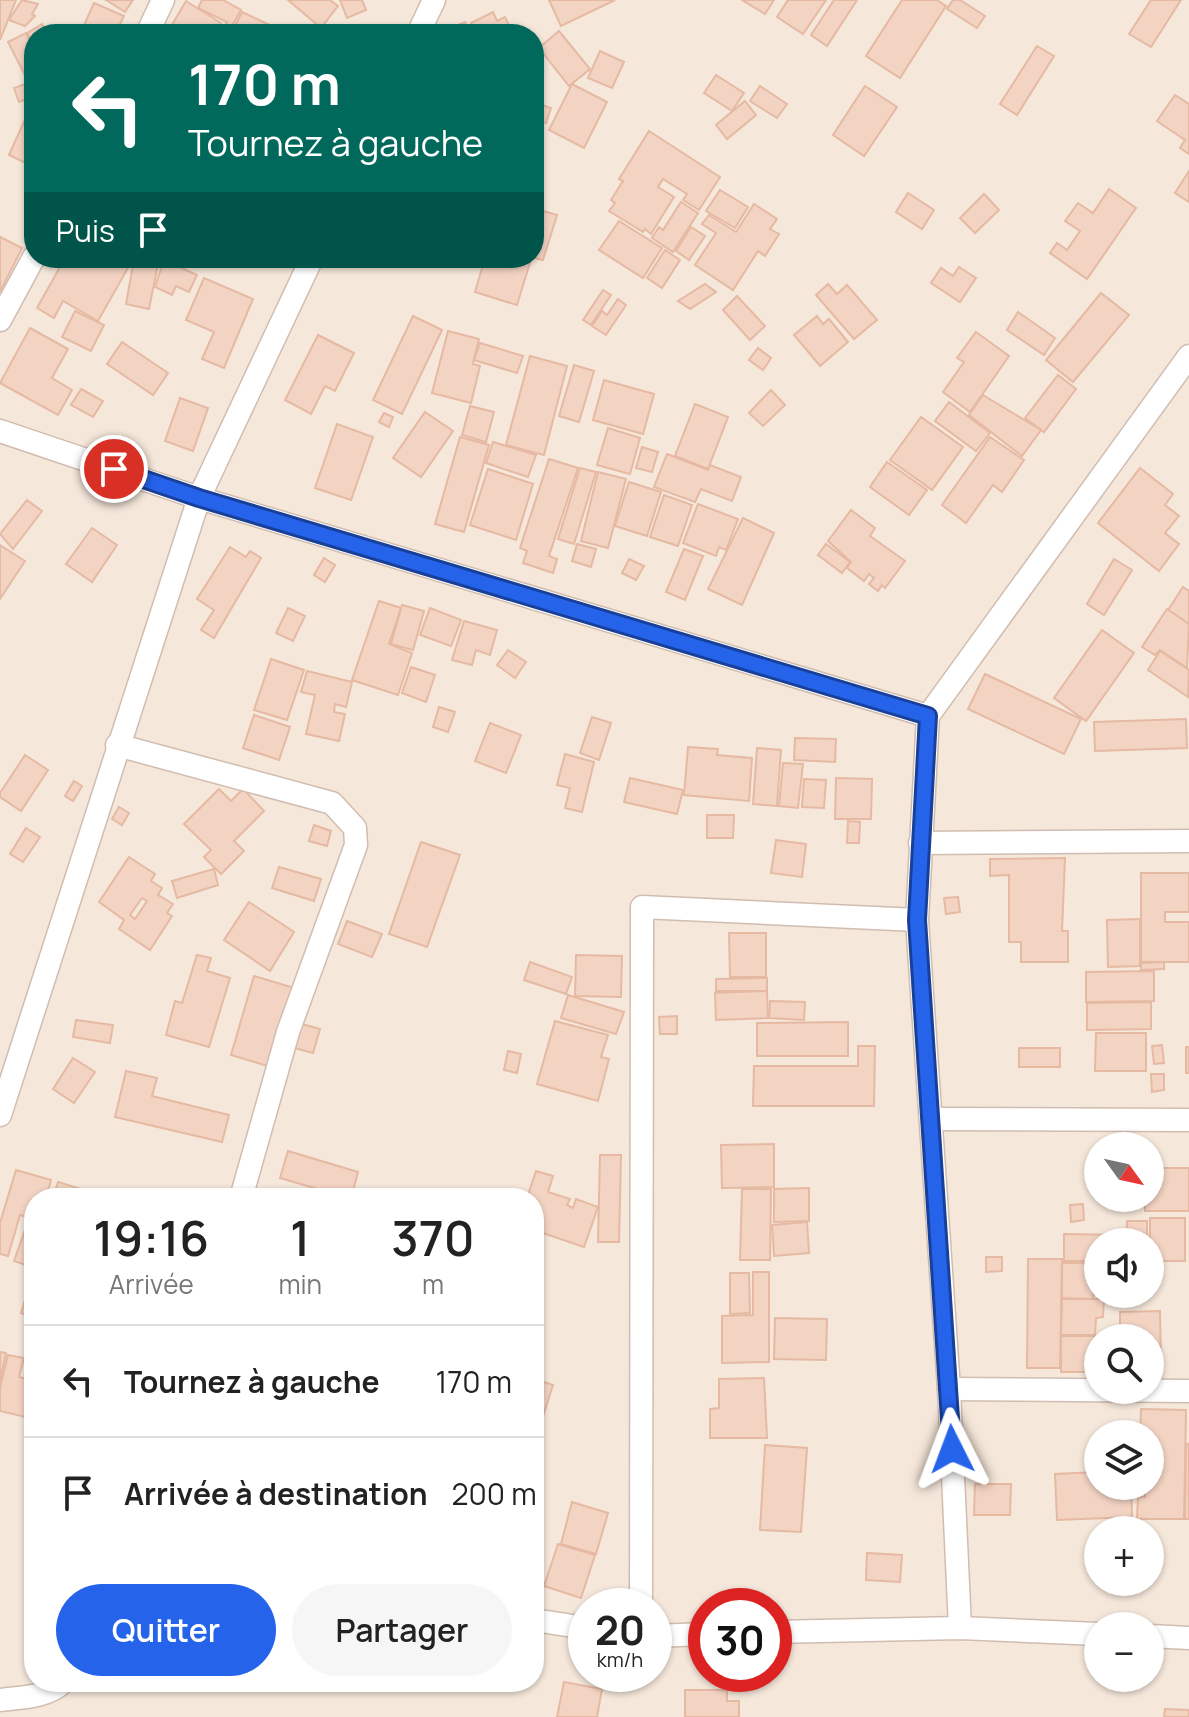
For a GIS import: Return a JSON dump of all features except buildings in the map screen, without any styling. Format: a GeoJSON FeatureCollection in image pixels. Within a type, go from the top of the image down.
{"type":"FeatureCollection","features":[{"type":"Feature","properties":{"kind":"street"},"geometry":{"type":"LineString","coordinates":[[152,24],[163,0]]}},
{"type":"Feature","properties":{"kind":"street"},"geometry":{"type":"LineString","coordinates":[[423,24],[434,0]]}},
{"type":"Feature","properties":{"kind":"street"},"geometry":{"type":"LineString","coordinates":[[0,320],[28,268]]}},
{"type":"Feature","properties":{"kind":"street"},"geometry":{"type":"LineString","coordinates":[[0,1115],[199,498],[307,268]]}},
{"type":"Feature","properties":{"kind":"street"},"geometry":{"type":"LineString","coordinates":[[960,1628],[949,1389],[917,920],[928,716],[1189,356]]}},
{"type":"Feature","properties":{"kind":"street"},"geometry":{"type":"LineString","coordinates":[[0,431],[199,498],[928,716]]}},
{"type":"Feature","properties":{"kind":"street"},"geometry":{"type":"LineString","coordinates":[[117,745],[332,803],[355,828],[356,845],[288,1032],[244,1188]]}},
{"type":"Feature","properties":{"kind":"street"},"geometry":{"type":"LineString","coordinates":[[920,843],[1189,841]]}},
{"type":"Feature","properties":{"kind":"street"},"geometry":{"type":"LineString","coordinates":[[641,1588],[642,907],[917,920]]}},
{"type":"Feature","properties":{"kind":"street"},"geometry":{"type":"LineString","coordinates":[[931,1119],[1189,1120]]}},
{"type":"Feature","properties":{"kind":"street"},"geometry":{"type":"LineString","coordinates":[[949,1389],[1189,1391]]}},
{"type":"Feature","properties":{"kind":"street"},"geometry":{"type":"LineString","coordinates":[[544,1622],[568,1625]]}},
{"type":"Feature","properties":{"kind":"street"},"geometry":{"type":"LineString","coordinates":[[792,1632],[960,1628],[1084,1633]]}},
{"type":"Feature","properties":{"kind":"street"},"geometry":{"type":"LineString","coordinates":[[1164,1637],[1189,1638]]}},
{"type":"Feature","properties":{"kind":"street"},"geometry":{"type":"LineString","coordinates":[[0,1700],[46,1692]]}},
{"type":"Feature","properties":{"kind":"shaded area"},"geometry":{"type":"Polygon","coordinates":[[[0,0],[1189,0],[1189,1717],[0,1717],[0,0]]]}},
{"type":"Feature","properties":{"kind":"route"},"geometry":{"type":"LineString","coordinates":[[114,469],[199,498],[928,716],[917,920],[952,1449]]}}]}
